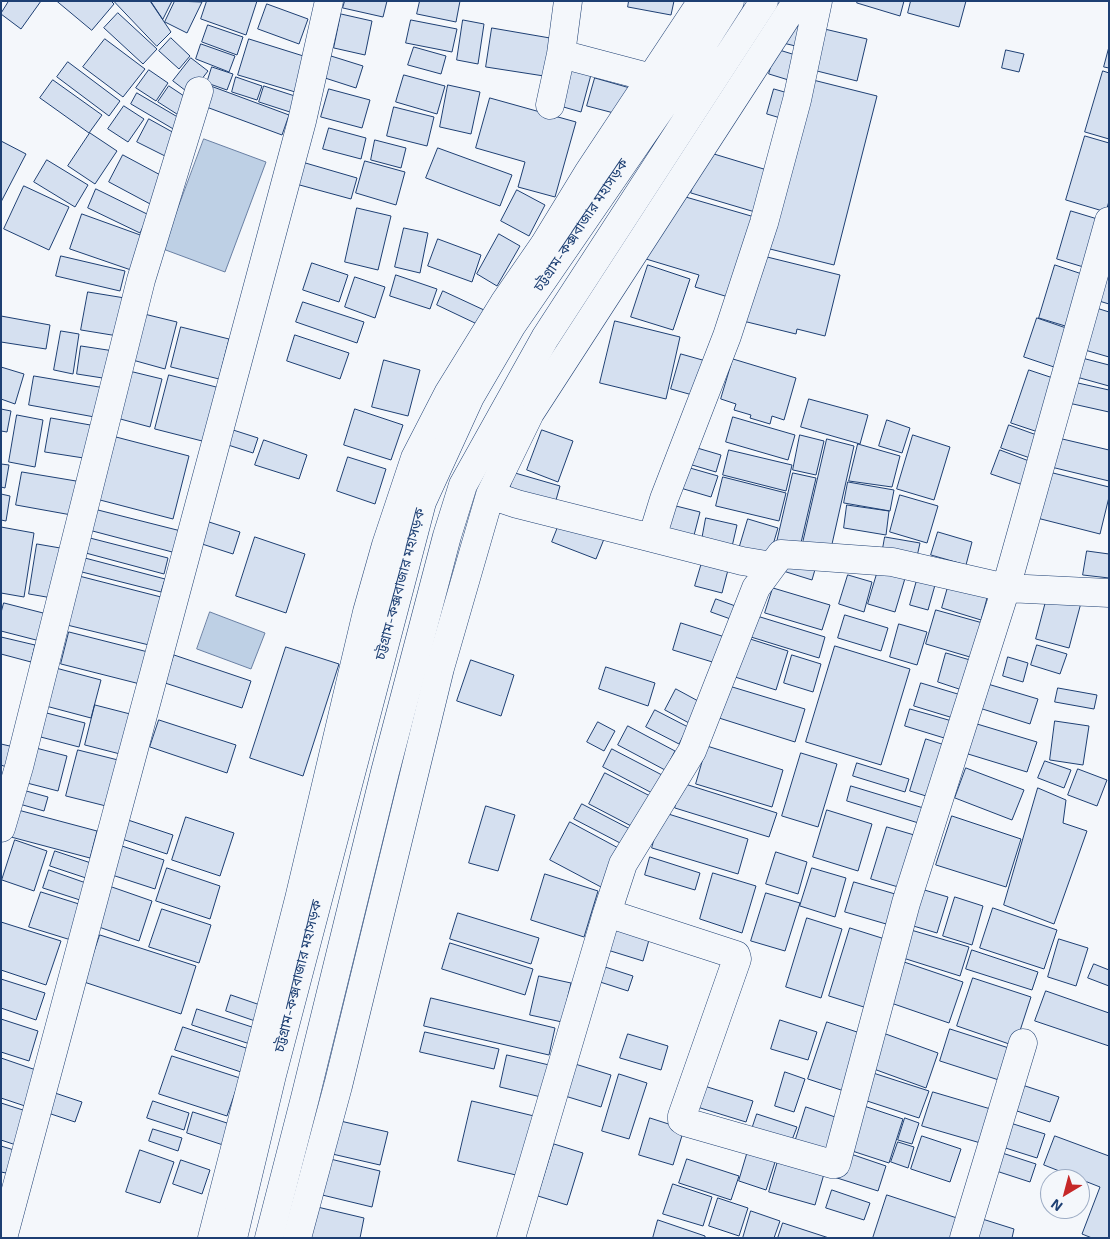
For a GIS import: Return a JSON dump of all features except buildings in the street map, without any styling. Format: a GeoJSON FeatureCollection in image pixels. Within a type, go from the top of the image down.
{"type":"FeatureCollection","features":[{"type":"Feature","properties":{"kind":"main road"},"geometry":{"type":"LineString","coordinates":[[3,1238],[302,121],[329,1]]}},
{"type":"Feature","properties":{"kind":"main road"},"geometry":{"type":"LineString","coordinates":[[550,104],[561,54],[568,1]]}},
{"type":"Feature","properties":{"kind":"main road"},"geometry":{"type":"LineString","coordinates":[[212,1238],[301,889],[367,612],[386,545],[415,458],[454,384],[504,304],[702,1]]}},
{"type":"Feature","properties":{"kind":"main road","name":"চট্টগ্রাম-কক্সবাজার মহাসড়ক"},"geometry":{"type":"LineString","coordinates":[[234,1238],[275,1065],[422,502],[470,397],[512,325],[676,86],[730,1]]}},
{"type":"Feature","properties":{"kind":"main road"},"geometry":{"type":"LineString","coordinates":[[269,1238],[310,1079],[384,772],[452,519],[463,486],[545,338],[764,1]]}},
{"type":"Feature","properties":{"kind":"main road"},"geometry":{"type":"LineString","coordinates":[[297,1238],[338,1086],[440,668],[490,495],[530,414],[797,1]]}},
{"type":"Feature","properties":{"kind":"main road"},"geometry":{"type":"LineString","coordinates":[[652,538],[664,499],[727,336],[764,223],[796,100],[818,1]]}},
{"type":"Feature","properties":{"kind":"main road"},"geometry":{"type":"LineString","coordinates":[[561,54],[652,78]]}},
{"type":"Feature","properties":{"kind":"main road"},"geometry":{"type":"LineString","coordinates":[[1,828],[22,758],[141,280],[199,91]]}},
{"type":"Feature","properties":{"kind":"main road"},"geometry":{"type":"LineString","coordinates":[[588,173],[621,167]]}},
{"type":"Feature","properties":{"kind":"main road"},"geometry":{"type":"LineString","coordinates":[[630,208],[642,239]]}},
{"type":"Feature","properties":{"kind":"main road"},"geometry":{"type":"LineString","coordinates":[[556,224],[586,217]]}},
{"type":"Feature","properties":{"kind":"main road"},"geometry":{"type":"LineString","coordinates":[[607,913],[733,953],[737,958],[682,1120],[836,1164],[906,903],[1006,588],[1109,221]]}},
{"type":"Feature","properties":{"kind":"main road"},"geometry":{"type":"LineString","coordinates":[[570,301],[582,334]]}},
{"type":"Feature","properties":{"kind":"main road"},"geometry":{"type":"LineString","coordinates":[[490,495],[517,504],[742,561],[772,566]]}},
{"type":"Feature","properties":{"kind":"main road"},"geometry":{"type":"LineString","coordinates":[[511,1238],[623,864],[692,751],[756,588],[781,554],[892,562],[1006,588],[1109,592]]}},
{"type":"Feature","properties":{"kind":"main road"},"geometry":{"type":"LineString","coordinates":[[964,1238],[1023,1043]]}},
{"type":"Feature","properties":{"kind":"water"},"geometry":{"type":"Polygon","coordinates":[[[204,139],[266,162],[225,272],[163,249],[204,139]]]}},
{"type":"Feature","properties":{"kind":"water"},"geometry":{"type":"Polygon","coordinates":[[[210,612],[265,633],[251,669],[197,649],[210,612]]]}}]}
